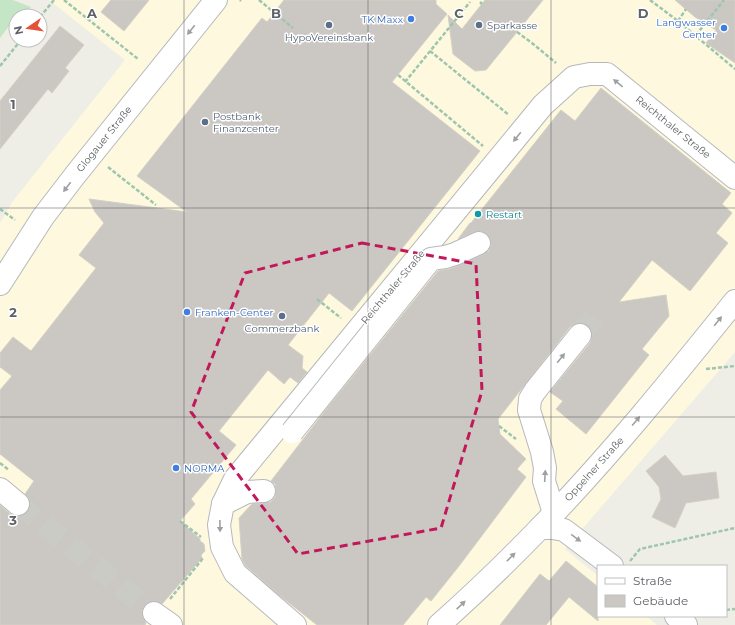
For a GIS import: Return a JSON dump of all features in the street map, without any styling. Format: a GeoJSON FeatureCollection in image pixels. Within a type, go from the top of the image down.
{"type":"FeatureCollection","features":[{"type":"Feature","properties":{"kind":"street","name":"Glogauer Straße"},"geometry":{"type":"LineString","coordinates":[[0,284],[43,217],[216,0]]}},
{"type":"Feature","properties":{"kind":"street","name":"Reichthaler Straße"},"geometry":{"type":"LineString","coordinates":[[295,625],[235,573],[222,547],[219,525],[223,504],[235,479],[543,105],[574,78],[590,74],[607,74],[735,178]]}},
{"type":"Feature","properties":{"kind":"street"},"geometry":{"type":"LineString","coordinates":[[434,238],[440,263]]}},
{"type":"Feature","properties":{"kind":"street"},"geometry":{"type":"LineString","coordinates":[[440,263],[479,243]]}},
{"type":"Feature","properties":{"kind":"street"},"geometry":{"type":"LineString","coordinates":[[235,479],[255,469],[292,432],[431,259],[440,263]]}},
{"type":"Feature","properties":{"kind":"street","name":"Oppelner Straße"},"geometry":{"type":"LineString","coordinates":[[439,625],[488,580],[591,473],[735,301]]}},
{"type":"Feature","properties":{"kind":"street"},"geometry":{"type":"LineString","coordinates":[[580,335],[535,391],[530,399],[529,410],[542,452],[545,468],[544,481],[547,520],[552,528],[564,530],[611,565]]}},
{"type":"Feature","properties":{"kind":"street"},"geometry":{"type":"LineString","coordinates":[[0,489],[18,504]]}},
{"type":"Feature","properties":{"kind":"street"},"geometry":{"type":"LineString","coordinates":[[223,504],[247,492],[264,491]]}},
{"type":"Feature","properties":{"kind":"street"},"geometry":{"type":"LineString","coordinates":[[262,597],[271,625]]}},
{"type":"Feature","properties":{"kind":"path"},"geometry":{"type":"LineString","coordinates":[[47,8],[54,0]]}},
{"type":"Feature","properties":{"kind":"path"},"geometry":{"type":"LineString","coordinates":[[64,0],[138,59]]}},
{"type":"Feature","properties":{"kind":"path"},"geometry":{"type":"LineString","coordinates":[[259,0],[293,28]]}},
{"type":"Feature","properties":{"kind":"path"},"geometry":{"type":"LineString","coordinates":[[650,0],[696,35],[735,69]]}},
{"type":"Feature","properties":{"kind":"path"},"geometry":{"type":"LineString","coordinates":[[654,3],[657,0]]}},
{"type":"Feature","properties":{"kind":"path"},"geometry":{"type":"LineString","coordinates":[[696,35],[724,0]]}},
{"type":"Feature","properties":{"kind":"path"},"geometry":{"type":"LineString","coordinates":[[405,82],[470,2]]}},
{"type":"Feature","properties":{"kind":"path"},"geometry":{"type":"LineString","coordinates":[[678,21],[686,9]]}},
{"type":"Feature","properties":{"kind":"path"},"geometry":{"type":"LineString","coordinates":[[517,32],[556,63]]}},
{"type":"Feature","properties":{"kind":"path"},"geometry":{"type":"LineString","coordinates":[[0,66],[15,48]]}},
{"type":"Feature","properties":{"kind":"path"},"geometry":{"type":"LineString","coordinates":[[430,51],[512,117]]}},
{"type":"Feature","properties":{"kind":"path"},"geometry":{"type":"LineString","coordinates":[[398,75],[486,148]]}},
{"type":"Feature","properties":{"kind":"path"},"geometry":{"type":"LineString","coordinates":[[108,167],[156,205]]}},
{"type":"Feature","properties":{"kind":"path"},"geometry":{"type":"LineString","coordinates":[[0,209],[15,220]]}},
{"type":"Feature","properties":{"kind":"path"},"geometry":{"type":"LineString","coordinates":[[316,299],[345,321]]}},
{"type":"Feature","properties":{"kind":"path"},"geometry":{"type":"LineString","coordinates":[[705,369],[735,366]]}},
{"type":"Feature","properties":{"kind":"path"},"geometry":{"type":"LineString","coordinates":[[180,521],[203,538]]}},
{"type":"Feature","properties":{"kind":"path"},"geometry":{"type":"LineString","coordinates":[[627,565],[640,549],[735,528]]}},
{"type":"Feature","properties":{"kind":"path"},"geometry":{"type":"LineString","coordinates":[[164,613],[207,553]]}},
{"type":"Feature","properties":{"kind":"highlighted area"},"geometry":{"type":"Polygon","coordinates":[[[362,243],[476,264],[482,391],[441,528],[298,554],[191,412],[245,273],[362,243]]]}},
{"type":"Feature","properties":{"kind":"shaded area"},"geometry":{"type":"Polygon","coordinates":[[[49,0],[735,0],[735,352],[565,549],[597,575],[597,617],[647,617],[657,625],[0,625],[0,223],[13,201],[125,60],[49,0]]]}},
{"type":"Feature","properties":{"kind":"green space"},"geometry":{"type":"Polygon","coordinates":[[[0,0],[13,0],[31,7],[8,8],[8,27],[0,38],[0,0]]]}},
{"type":"Feature","properties":{"kind":"building"},"geometry":{"type":"Polygon","coordinates":[[[111,0],[149,0],[124,31],[101,12],[111,0]]]}},
{"type":"Feature","properties":{"kind":"building","name":"Franken-Center"},"geometry":{"type":"Polygon","coordinates":[[[284,0],[436,0],[436,4],[447,14],[392,82],[480,151],[352,311],[329,293],[288,345],[303,356],[302,368],[307,372],[298,383],[290,377],[284,384],[268,370],[219,431],[236,445],[191,499],[195,504],[180,521],[200,539],[200,541],[204,544],[205,551],[201,555],[202,558],[162,604],[155,601],[149,602],[144,606],[142,612],[146,623],[145,625],[0,625],[0,505],[10,514],[22,516],[27,512],[30,506],[30,500],[25,494],[34,481],[0,454],[0,390],[12,376],[0,367],[0,353],[13,337],[31,351],[96,268],[79,255],[104,223],[95,212],[89,199],[187,212],[137,176],[262,18],[267,22],[284,0]]]}},
{"type":"Feature","properties":{"kind":"building"},"geometry":{"type":"Polygon","coordinates":[[[485,0],[543,0],[486,70],[475,71],[453,54],[448,15],[462,29],[485,0]]]}},
{"type":"Feature","properties":{"kind":"building"},"geometry":{"type":"Polygon","coordinates":[[[675,0],[735,0],[735,63],[706,43],[716,30],[695,17],[675,0]]]}},
{"type":"Feature","properties":{"kind":"building"},"geometry":{"type":"Polygon","coordinates":[[[60,26],[84,45],[65,68],[69,71],[52,93],[48,89],[0,149],[0,101],[42,48],[48,48],[48,41],[60,26]]]}},
{"type":"Feature","properties":{"kind":"building"},"geometry":{"type":"Polygon","coordinates":[[[601,88],[731,193],[722,204],[732,213],[716,233],[728,243],[690,291],[652,260],[619,302],[666,295],[669,316],[642,349],[649,355],[586,434],[556,409],[563,401],[550,392],[590,343],[592,337],[592,331],[588,325],[576,323],[570,327],[498,419],[500,434],[526,459],[517,469],[526,477],[431,601],[426,597],[403,625],[317,625],[279,595],[245,565],[242,559],[239,518],[252,504],[271,502],[275,497],[276,490],[275,484],[271,481],[328,407],[438,271],[460,265],[489,251],[491,245],[490,238],[486,233],[481,231],[474,232],[458,239],[561,110],[575,121],[601,88]]]}},
{"type":"Feature","properties":{"kind":"building"},"geometry":{"type":"Polygon","coordinates":[[[665,455],[683,476],[716,472],[719,498],[686,503],[675,528],[652,517],[661,499],[659,487],[646,471],[665,455]]]}},
{"type":"Feature","properties":{"kind":"building"},"geometry":{"type":"Polygon","coordinates":[[[566,561],[597,586],[598,621],[569,597],[546,625],[500,625],[540,574],[549,581],[566,561]]]}},
{"type":"Feature","properties":{"kind":"tunnel"},"geometry":{"type":"LineString","coordinates":[[580,335],[596,315]]}},
{"type":"Feature","properties":{"kind":"tunnel"},"geometry":{"type":"LineString","coordinates":[[18,504],[154,613]]}},
{"type":"Feature","properties":{"kind":"place","name":"TK Maxx"},"geometry":{"type":"Point","coordinates":[411,19]}},
{"type":"Feature","properties":{"kind":"place","name":"HypoVereinsbank"},"geometry":{"type":"Point","coordinates":[329,25]}},
{"type":"Feature","properties":{"kind":"place","name":"Sparkasse"},"geometry":{"type":"Point","coordinates":[479,25]}},
{"type":"Feature","properties":{"kind":"place","name":"Langwasser Center"},"geometry":{"type":"Point","coordinates":[724,28]}},
{"type":"Feature","properties":{"kind":"place","name":"Postbank Finanzcenter"},"geometry":{"type":"Point","coordinates":[205,122]}},
{"type":"Feature","properties":{"kind":"place","name":"Restart"},"geometry":{"type":"Point","coordinates":[478,214]}},
{"type":"Feature","properties":{"kind":"place","name":"Franken-Center"},"geometry":{"type":"Point","coordinates":[187,312]}},
{"type":"Feature","properties":{"kind":"place","name":"Commerzbank"},"geometry":{"type":"Point","coordinates":[282,316]}},
{"type":"Feature","properties":{"kind":"place","name":"NORMA"},"geometry":{"type":"Point","coordinates":[176,468]}}]}
